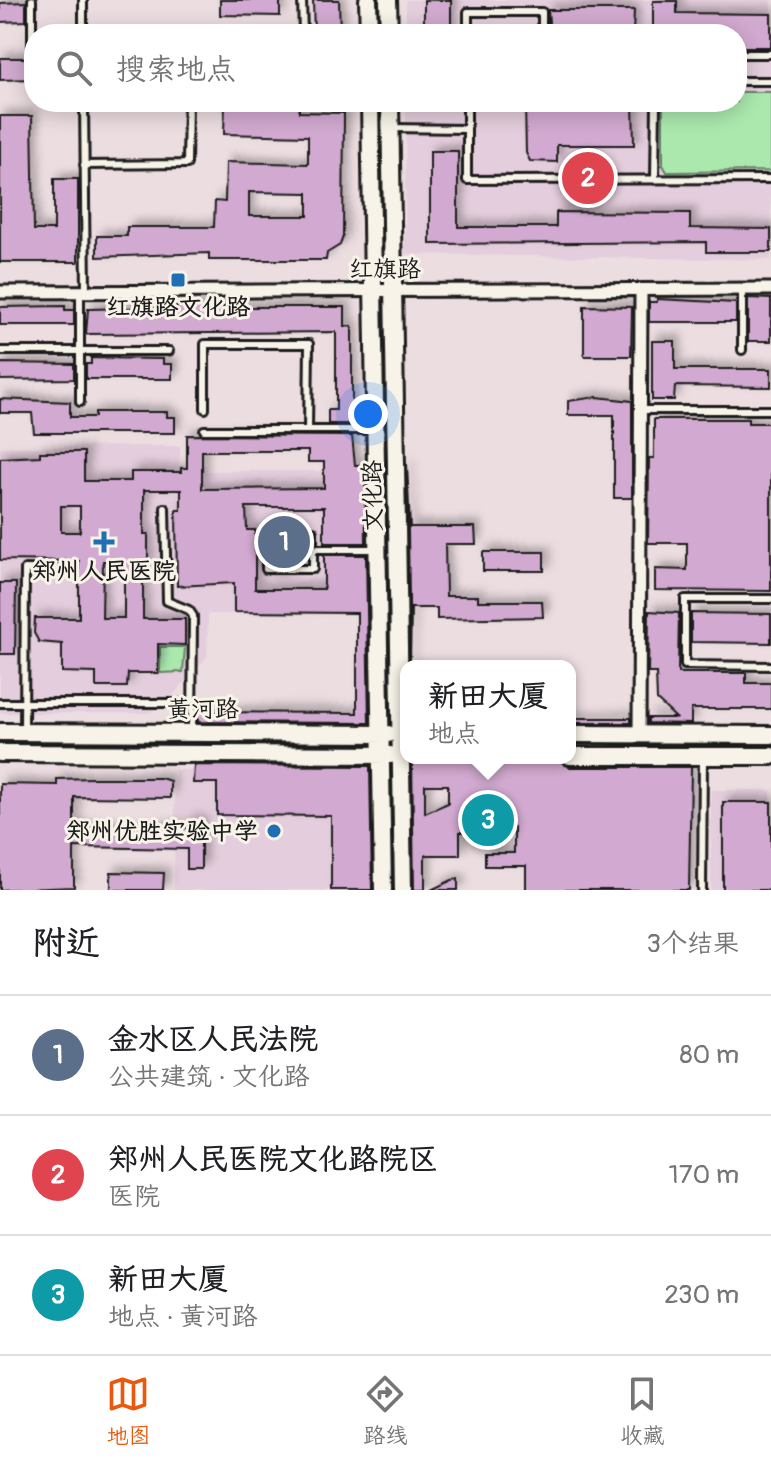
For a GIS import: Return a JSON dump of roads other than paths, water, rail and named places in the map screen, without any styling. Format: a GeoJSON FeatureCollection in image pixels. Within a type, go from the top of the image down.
{"type":"FeatureCollection","features":[{"type":"Feature","properties":{"kind":"main road"},"geometry":{"type":"LineString","coordinates":[[368,0],[369,24]]}},
{"type":"Feature","properties":{"kind":"main road"},"geometry":{"type":"LineString","coordinates":[[388,0],[389,24]]}},
{"type":"Feature","properties":{"kind":"main road","name":"文化路"},"geometry":{"type":"LineString","coordinates":[[370,112],[383,890]]}},
{"type":"Feature","properties":{"kind":"main road","name":"文化路"},"geometry":{"type":"LineString","coordinates":[[390,112],[401,660]]}},
{"type":"Feature","properties":{"kind":"main road","name":"黄河路"},"geometry":{"type":"LineString","coordinates":[[0,732],[400,734]]}},
{"type":"Feature","properties":{"kind":"main road"},"geometry":{"type":"LineString","coordinates":[[576,734],[771,735]]}},
{"type":"Feature","properties":{"kind":"main road","name":"黄河路"},"geometry":{"type":"LineString","coordinates":[[0,753],[400,755]]}},
{"type":"Feature","properties":{"kind":"main road"},"geometry":{"type":"LineString","coordinates":[[576,756],[771,756]]}},
{"type":"Feature","properties":{"kind":"main road","name":"文化路"},"geometry":{"type":"LineString","coordinates":[[403,890],[404,764]]}},
{"type":"Feature","properties":{"kind":"street","name":"红旗路"},"geometry":{"type":"LineString","coordinates":[[0,292],[771,289]]}},
{"type":"Feature","properties":{"kind":"street"},"geometry":{"type":"LineString","coordinates":[[639,735],[641,290]]}},
{"type":"Feature","properties":{"kind":"lane"},"geometry":{"type":"LineString","coordinates":[[32,0],[32,24]]}},
{"type":"Feature","properties":{"kind":"lane"},"geometry":{"type":"LineString","coordinates":[[83,0],[83,24]]}},
{"type":"Feature","properties":{"kind":"lane"},"geometry":{"type":"LineString","coordinates":[[302,0],[303,24]]}},
{"type":"Feature","properties":{"kind":"lane"},"geometry":{"type":"LineString","coordinates":[[468,24],[468,12],[542,12],[542,24]]}},
{"type":"Feature","properties":{"kind":"lane"},"geometry":{"type":"LineString","coordinates":[[747,54],[771,54]]}},
{"type":"Feature","properties":{"kind":"lane"},"geometry":{"type":"LineString","coordinates":[[747,81],[771,81]]}},
{"type":"Feature","properties":{"kind":"lane"},"geometry":{"type":"LineString","coordinates":[[80,402],[84,112]]}},
{"type":"Feature","properties":{"kind":"lane"},"geometry":{"type":"LineString","coordinates":[[84,165],[187,164],[188,112]]}},
{"type":"Feature","properties":{"kind":"lane"},"geometry":{"type":"LineString","coordinates":[[467,112],[467,180],[771,179]]}},
{"type":"Feature","properties":{"kind":"lane"},"geometry":{"type":"LineString","coordinates":[[655,180],[656,112]]}},
{"type":"Feature","properties":{"kind":"lane"},"geometry":{"type":"LineString","coordinates":[[390,128],[467,129]]}},
{"type":"Feature","properties":{"kind":"lane"},"geometry":{"type":"LineString","coordinates":[[742,289],[742,350]]}},
{"type":"Feature","properties":{"kind":"lane"},"geometry":{"type":"LineString","coordinates":[[205,409],[205,344],[309,344],[308,430]]}},
{"type":"Feature","properties":{"kind":"lane"},"geometry":{"type":"LineString","coordinates":[[0,351],[169,351]]}},
{"type":"Feature","properties":{"kind":"lane"},"geometry":{"type":"LineString","coordinates":[[640,410],[771,410]]}},
{"type":"Feature","properties":{"kind":"lane"},"geometry":{"type":"LineString","coordinates":[[204,430],[375,431]]}},
{"type":"Feature","properties":{"kind":"lane"},"geometry":{"type":"LineString","coordinates":[[165,508],[167,601],[189,610],[193,616],[192,733]]}},
{"type":"Feature","properties":{"kind":"lane"},"geometry":{"type":"LineString","coordinates":[[266,531],[313,531],[313,549],[313,569],[266,569],[266,531]]}},
{"type":"Feature","properties":{"kind":"lane"},"geometry":{"type":"LineString","coordinates":[[313,549],[378,549]]}},
{"type":"Feature","properties":{"kind":"lane"},"geometry":{"type":"LineString","coordinates":[[24,732],[25,569],[63,570]]}},
{"type":"Feature","properties":{"kind":"lane"},"geometry":{"type":"LineString","coordinates":[[771,599],[685,599],[685,665],[771,666]]}},
{"type":"Feature","properties":{"kind":"lane"},"geometry":{"type":"LineString","coordinates":[[0,703],[192,703]]}},
{"type":"Feature","properties":{"kind":"lane"},"geometry":{"type":"LineString","coordinates":[[702,890],[703,756]]}},
{"type":"Feature","properties":{"kind":"place","name":"郑州人民医院文化路院区"},"geometry":{"type":"Point","coordinates":[588,178]}},
{"type":"Feature","properties":{"kind":"place","name":"红旗路文化路"},"geometry":{"type":"Point","coordinates":[178,280]}},
{"type":"Feature","properties":{"kind":"place","name":"郑州人民医院"},"geometry":{"type":"Point","coordinates":[104,542]}},
{"type":"Feature","properties":{"kind":"place","name":"金水区人民法院"},"geometry":{"type":"Point","coordinates":[284,542]}},
{"type":"Feature","properties":{"kind":"place","name":"新田大厦"},"geometry":{"type":"Point","coordinates":[488,820]}},
{"type":"Feature","properties":{"kind":"place","name":"郑州优胜实验中学"},"geometry":{"type":"Point","coordinates":[274,831]}}]}
